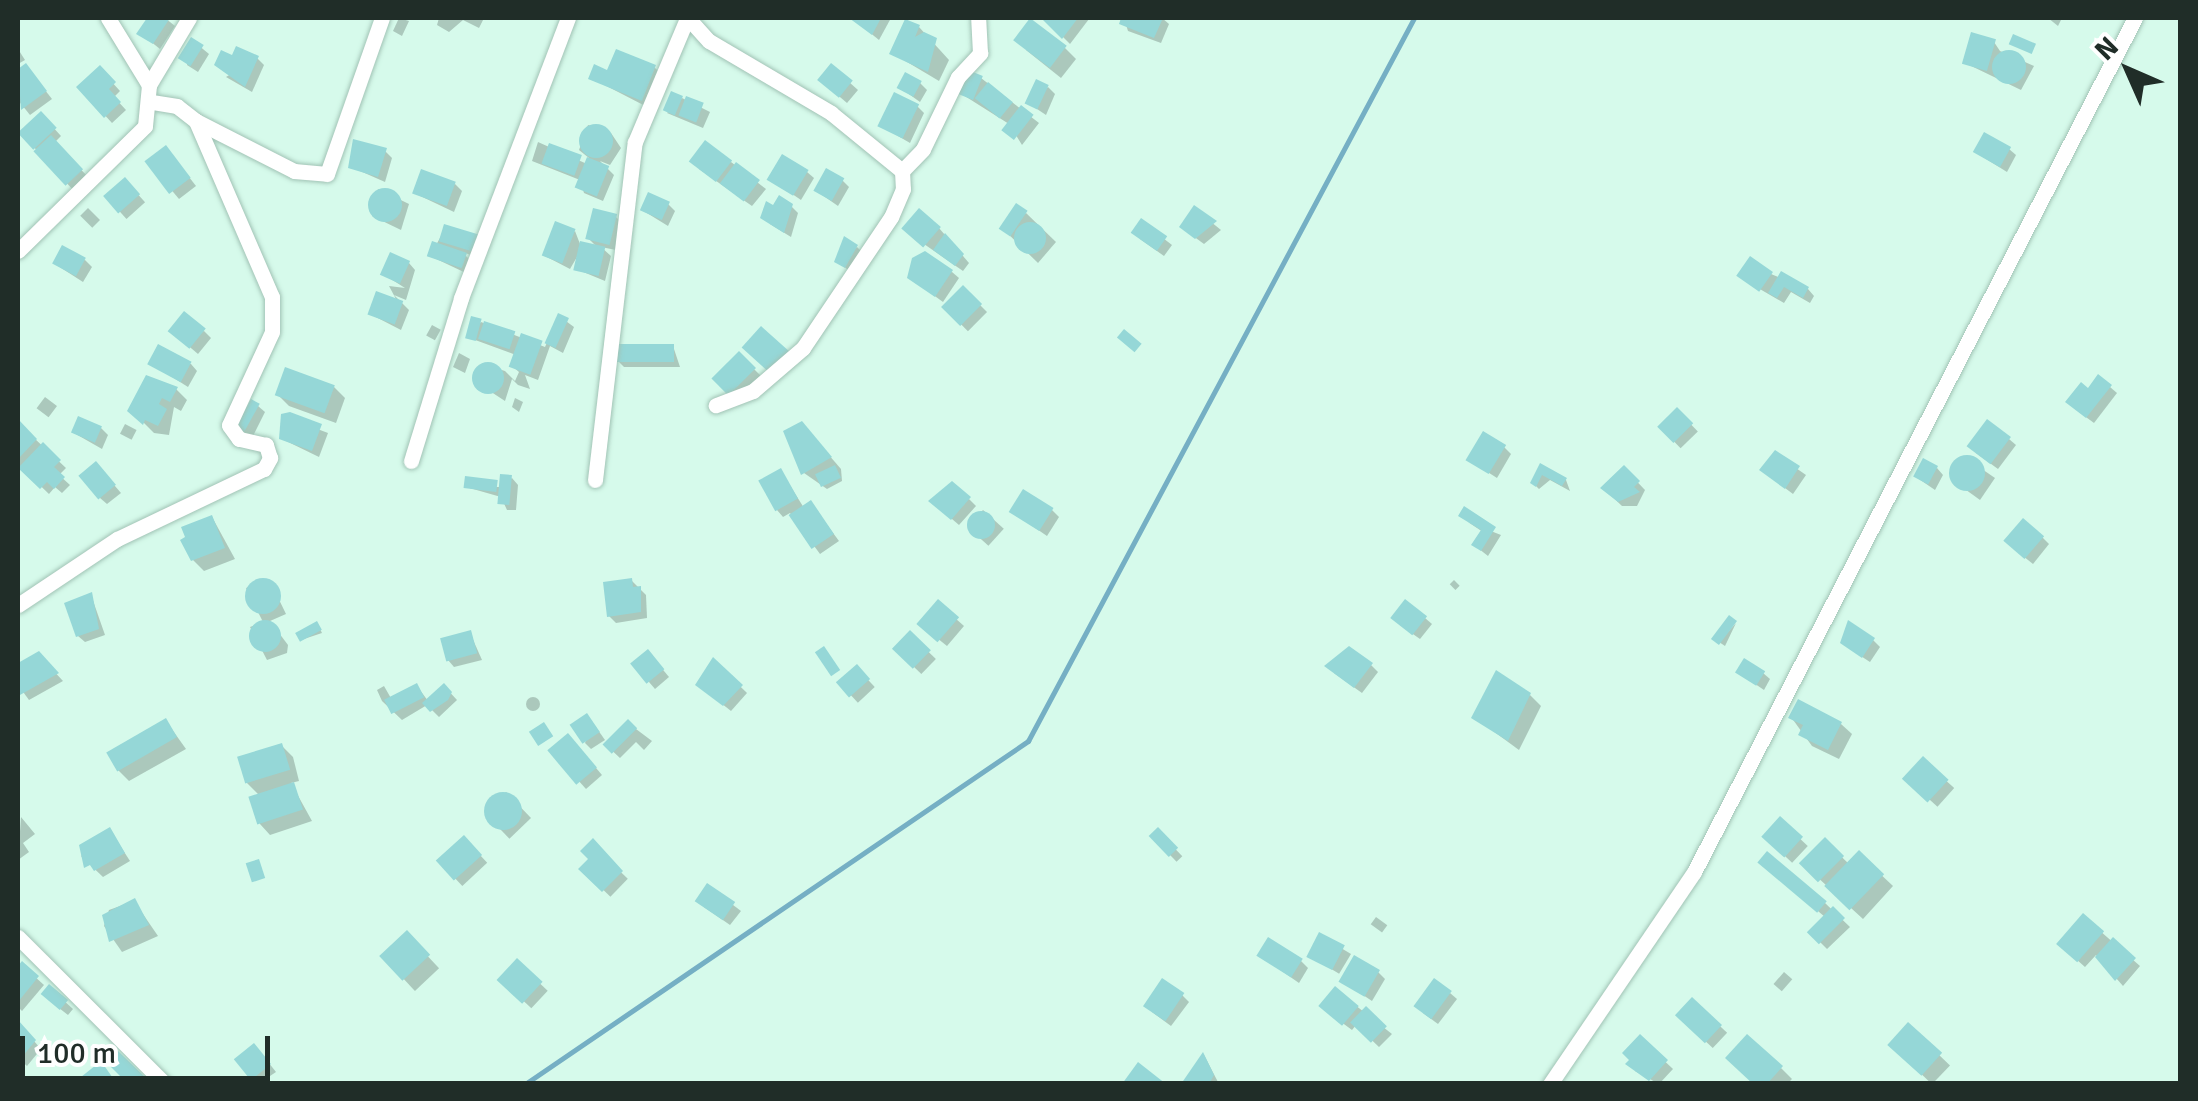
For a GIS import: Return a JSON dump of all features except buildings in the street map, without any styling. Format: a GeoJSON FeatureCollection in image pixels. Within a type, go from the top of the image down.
{"type":"FeatureCollection","features":[{"type":"Feature","properties":{"kind":"street"},"geometry":{"type":"LineString","coordinates":[[108,18],[150,93],[294,171],[327,174],[382,18]]}},
{"type":"Feature","properties":{"kind":"street"},"geometry":{"type":"LineString","coordinates":[[18,250],[145,126],[150,93],[190,18]]}},
{"type":"Feature","properties":{"kind":"street"},"geometry":{"type":"LineString","coordinates":[[410,460],[461,298],[568,18]]}},
{"type":"Feature","properties":{"kind":"street"},"geometry":{"type":"LineString","coordinates":[[595,480],[635,142],[688,18],[710,41],[831,113],[902,171],[904,189],[891,216],[803,348],[753,391],[716,405]]}},
{"type":"Feature","properties":{"kind":"street"},"geometry":{"type":"LineString","coordinates":[[902,171],[923,149],[958,77],[980,53],[978,18]]}},
{"type":"Feature","properties":{"kind":"street"},"geometry":{"type":"LineString","coordinates":[[1550,1084],[1694,872],[2135,18]]}},
{"type":"Feature","properties":{"kind":"street"},"geometry":{"type":"LineString","coordinates":[[18,605],[117,539],[264,469],[270,458],[266,445],[240,439],[229,425],[272,332],[272,297],[196,121]]}},
{"type":"Feature","properties":{"kind":"street"},"geometry":{"type":"LineString","coordinates":[[18,937],[166,1084]]}},
{"type":"Feature","properties":{"kind":"waterway"},"geometry":{"type":"LineString","coordinates":[[525,1084],[1028,741],[1414,18]]}}]}
